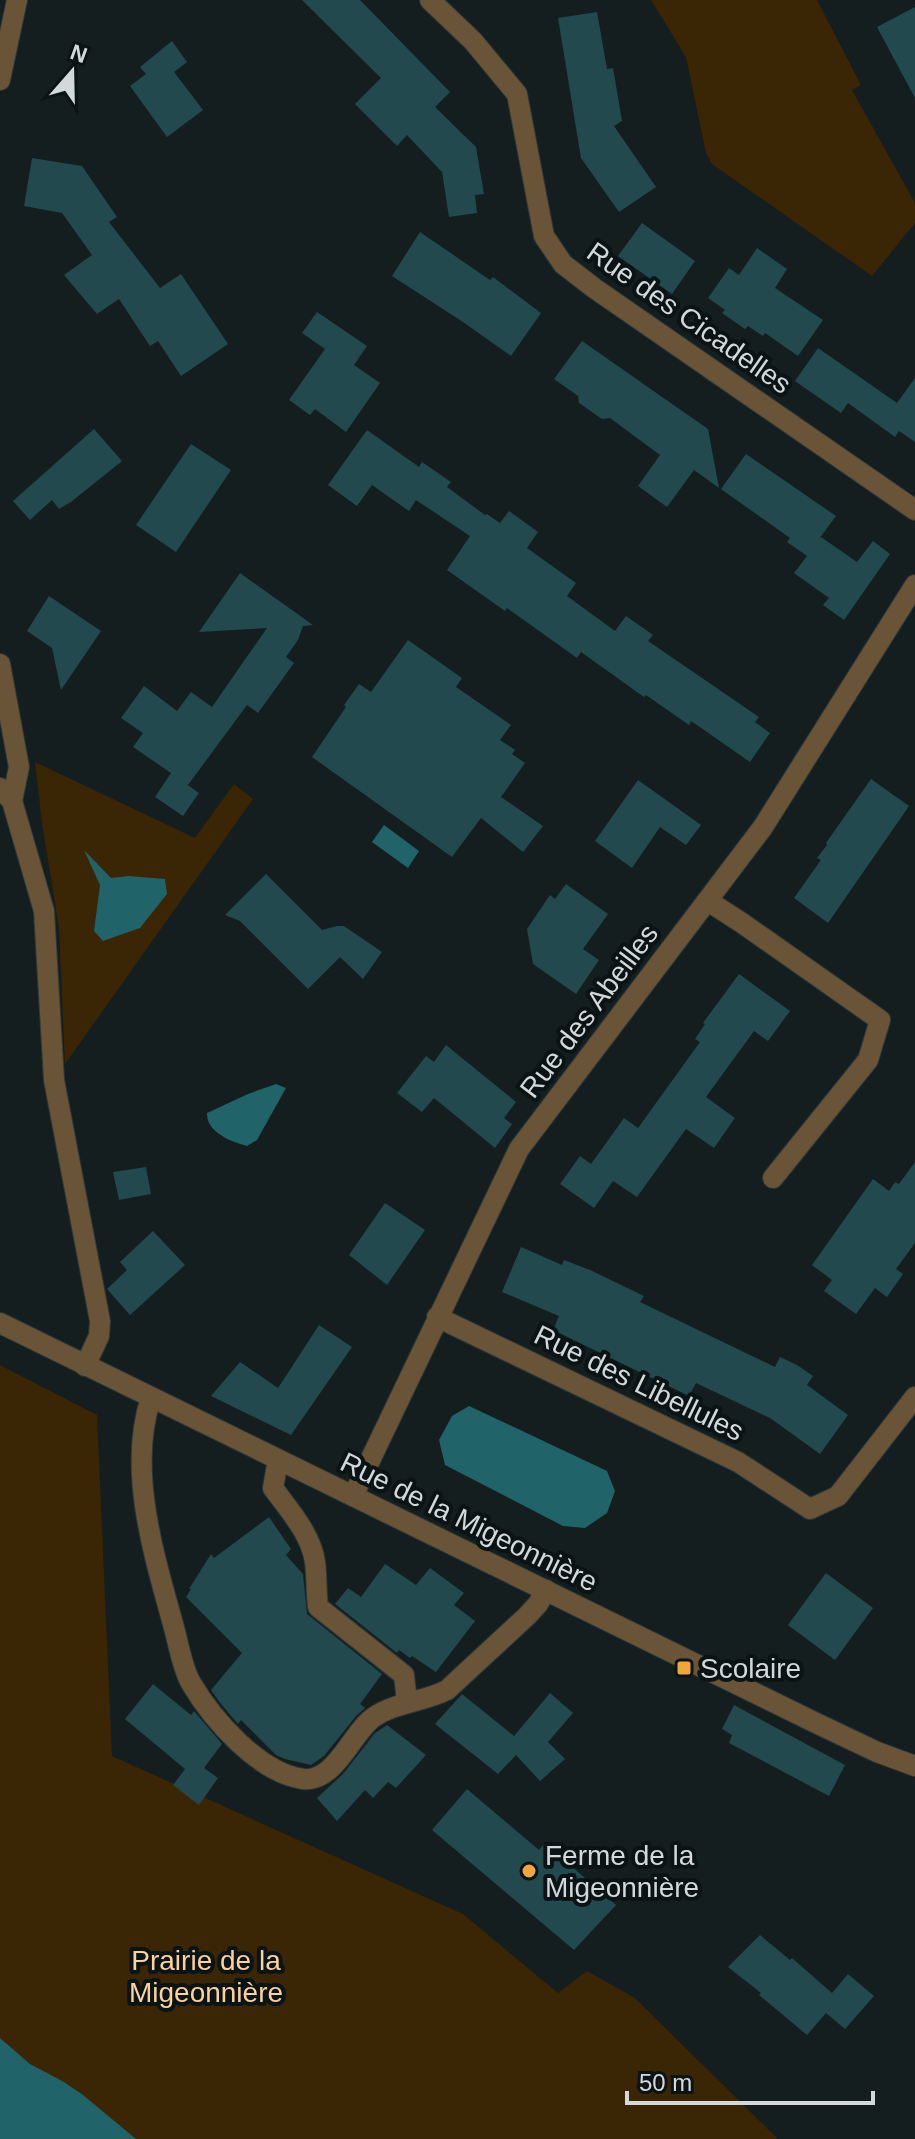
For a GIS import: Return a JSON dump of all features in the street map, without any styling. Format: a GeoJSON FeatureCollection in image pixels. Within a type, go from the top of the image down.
{"type":"FeatureCollection","features":[{"type":"Feature","properties":{"kind":"street"},"geometry":{"type":"LineString","coordinates":[[0,80],[17,0]]}},
{"type":"Feature","properties":{"kind":"street","name":"Rue des Cicadelles"},"geometry":{"type":"LineString","coordinates":[[430,0],[473,41],[517,94],[544,236],[563,264],[915,510]]}},
{"type":"Feature","properties":{"kind":"street","name":"Rue des Abeilles"},"geometry":{"type":"LineString","coordinates":[[353,1496],[519,1149],[763,827],[915,585]]}},
{"type":"Feature","properties":{"kind":"street"},"geometry":{"type":"LineString","coordinates":[[0,664],[19,767],[6,794],[44,911],[54,1080],[100,1321],[99,1336],[85,1366]]}},
{"type":"Feature","properties":{"kind":"street"},"geometry":{"type":"LineString","coordinates":[[708,901],[880,1020],[868,1060],[773,1178]]}},
{"type":"Feature","properties":{"kind":"street","name":"Rue des Libellules"},"geometry":{"type":"LineString","coordinates":[[437,1317],[738,1462],[810,1509],[838,1496],[915,1397]]}},
{"type":"Feature","properties":{"kind":"street","name":"Rue de la Migeonnière"},"geometry":{"type":"LineString","coordinates":[[0,1323],[814,1722],[915,1766]]}},
{"type":"Feature","properties":{"kind":"street"},"geometry":{"type":"LineString","coordinates":[[151,1398],[145,1414],[140,1451],[152,1549],[189,1681],[227,1731],[250,1754],[277,1770],[305,1780],[323,1775],[373,1718],[407,1702],[432,1698],[447,1690],[527,1616],[546,1590]]}},
{"type":"Feature","properties":{"kind":"street"},"geometry":{"type":"LineString","coordinates":[[278,1460],[273,1488],[310,1544],[315,1563],[318,1607],[404,1675],[407,1702]]}},
{"type":"Feature","properties":{"kind":"green space"},"geometry":{"type":"Polygon","coordinates":[[[651,0],[817,0],[861,85],[852,90],[915,203],[915,223],[872,276],[712,164],[706,153],[686,57],[651,0]]]}},
{"type":"Feature","properties":{"kind":"green space"},"geometry":{"type":"Polygon","coordinates":[[[35,762],[195,838],[234,784],[253,799],[65,1064],[59,928],[35,762]]]}},
{"type":"Feature","properties":{"kind":"green space","name":"Prairie de la Migeonnière"},"geometry":{"type":"Polygon","coordinates":[[[0,1365],[97,1415],[112,1756],[463,1914],[558,1993],[587,1971],[635,1998],[778,2139],[0,2139],[0,1365]]]}},
{"type":"Feature","properties":{"kind":"water"},"geometry":{"type":"Polygon","coordinates":[[[384,825],[419,851],[408,868],[372,842],[384,825]]]}},
{"type":"Feature","properties":{"kind":"water"},"geometry":{"type":"Polygon","coordinates":[[[84,850],[111,878],[165,879],[167,894],[140,928],[103,941],[94,931],[100,885],[84,850]]]}},
{"type":"Feature","properties":{"kind":"water"},"geometry":{"type":"Polygon","coordinates":[[[276,1084],[286,1088],[257,1140],[247,1146],[227,1139],[211,1126],[207,1113],[276,1084]]]}},
{"type":"Feature","properties":{"kind":"water"},"geometry":{"type":"Polygon","coordinates":[[[469,1406],[607,1471],[615,1491],[607,1513],[585,1528],[563,1526],[445,1465],[439,1440],[452,1416],[469,1406]]]}},
{"type":"Feature","properties":{"kind":"water"},"geometry":{"type":"Polygon","coordinates":[[[0,2038],[30,2064],[83,2095],[136,2139],[0,2139],[0,2038]]]}},
{"type":"Feature","properties":{"kind":"building"},"geometry":{"type":"Polygon","coordinates":[[[302,0],[360,0],[450,92],[435,107],[476,147],[484,194],[475,195],[477,213],[449,217],[442,172],[407,135],[397,146],[355,104],[381,78],[302,0]]]}},
{"type":"Feature","properties":{"kind":"building"},"geometry":{"type":"Polygon","coordinates":[[[915,7],[915,98],[877,27],[915,7]]]}},
{"type":"Feature","properties":{"kind":"building"},"geometry":{"type":"Polygon","coordinates":[[[597,12],[607,69],[613,68],[622,121],[614,126],[656,187],[619,212],[581,158],[558,18],[597,12]]]}},
{"type":"Feature","properties":{"kind":"building"},"geometry":{"type":"Polygon","coordinates":[[[172,41],[187,62],[174,72],[203,110],[167,137],[130,86],[146,74],[140,67],[172,41]]]}},
{"type":"Feature","properties":{"kind":"building"},"geometry":{"type":"Polygon","coordinates":[[[32,158],[82,166],[117,217],[109,222],[160,288],[181,274],[228,344],[181,376],[158,341],[150,346],[119,299],[97,314],[64,275],[92,255],[62,213],[24,206],[32,158]]]}},
{"type":"Feature","properties":{"kind":"building"},"geometry":{"type":"Polygon","coordinates":[[[642,223],[695,261],[672,294],[618,256],[642,223]]]}},
{"type":"Feature","properties":{"kind":"building"},"geometry":{"type":"Polygon","coordinates":[[[420,232],[490,280],[493,277],[541,313],[511,356],[392,276],[420,232]]]}},
{"type":"Feature","properties":{"kind":"building"},"geometry":{"type":"Polygon","coordinates":[[[757,248],[787,269],[775,288],[823,320],[798,356],[765,333],[763,336],[748,326],[745,329],[722,313],[725,310],[708,298],[729,268],[739,275],[757,248]]]}},
{"type":"Feature","properties":{"kind":"building"},"geometry":{"type":"Polygon","coordinates":[[[317,312],[367,346],[354,365],[380,383],[346,432],[315,409],[310,415],[289,400],[325,349],[302,333],[317,312]]]}},
{"type":"Feature","properties":{"kind":"building"},"geometry":{"type":"Polygon","coordinates":[[[582,341],[708,429],[719,488],[694,470],[667,507],[638,486],[660,455],[610,418],[602,419],[579,403],[578,396],[554,379],[582,341]]]}},
{"type":"Feature","properties":{"kind":"building"},"geometry":{"type":"Polygon","coordinates":[[[818,348],[897,403],[915,378],[915,442],[899,431],[895,437],[848,403],[841,413],[795,381],[818,348]]]}},
{"type":"Feature","properties":{"kind":"building"},"geometry":{"type":"Polygon","coordinates":[[[94,429],[122,461],[71,502],[59,509],[52,500],[30,520],[13,501],[94,429]]]}},
{"type":"Feature","properties":{"kind":"building"},"geometry":{"type":"Polygon","coordinates":[[[367,430],[419,467],[422,462],[451,482],[447,487],[485,515],[500,523],[509,511],[538,532],[527,548],[576,583],[567,596],[615,631],[626,616],[653,635],[648,641],[759,717],[755,722],[770,733],[750,762],[691,721],[689,725],[646,695],[644,697],[581,652],[577,658],[447,570],[470,536],[416,500],[409,511],[372,485],[357,506],[328,485],[367,430]]]}},
{"type":"Feature","properties":{"kind":"building"},"geometry":{"type":"Polygon","coordinates":[[[191,444],[231,470],[176,552],[136,525],[191,444]]]}},
{"type":"Feature","properties":{"kind":"building"},"geometry":{"type":"Polygon","coordinates":[[[746,454],[836,516],[819,539],[821,537],[857,562],[873,541],[890,554],[844,620],[823,605],[829,598],[794,573],[807,556],[787,542],[790,538],[721,489],[746,454]]]}},
{"type":"Feature","properties":{"kind":"building"},"geometry":{"type":"Polygon","coordinates":[[[240,573],[313,625],[303,626],[286,657],[294,663],[258,713],[247,705],[188,785],[182,781],[199,793],[183,816],[155,797],[171,773],[133,747],[143,733],[121,718],[144,686],[177,711],[191,692],[212,707],[267,628],[199,632],[240,573]]]}},
{"type":"Feature","properties":{"kind":"building"},"geometry":{"type":"Polygon","coordinates":[[[49,596],[101,631],[61,690],[52,648],[27,631],[49,596]]]}},
{"type":"Feature","properties":{"kind":"building"},"geometry":{"type":"Polygon","coordinates":[[[408,640],[462,678],[456,687],[511,725],[500,740],[515,750],[512,754],[525,763],[501,797],[543,826],[523,852],[481,818],[452,857],[312,757],[359,684],[371,692],[408,640]]]}},
{"type":"Feature","properties":{"kind":"building"},"geometry":{"type":"Polygon","coordinates":[[[871,779],[909,806],[828,923],[794,898],[821,860],[817,858],[826,843],[871,779]]]}},
{"type":"Feature","properties":{"kind":"building"},"geometry":{"type":"Polygon","coordinates":[[[638,780],[701,825],[686,845],[660,827],[632,868],[595,841],[638,780]]]}},
{"type":"Feature","properties":{"kind":"building"},"geometry":{"type":"Polygon","coordinates":[[[266,874],[322,930],[344,926],[382,952],[363,979],[340,957],[308,989],[240,921],[225,915],[266,874]]]}},
{"type":"Feature","properties":{"kind":"building"},"geometry":{"type":"Polygon","coordinates":[[[566,884],[608,914],[583,949],[599,960],[576,994],[533,964],[527,929],[550,895],[555,899],[566,884]]]}},
{"type":"Feature","properties":{"kind":"building"},"geometry":{"type":"Polygon","coordinates":[[[739,974],[790,1011],[768,1041],[754,1031],[706,1097],[735,1118],[714,1148],[686,1129],[637,1197],[613,1181],[594,1208],[560,1184],[580,1156],[591,1164],[624,1118],[638,1128],[700,1042],[695,1039],[703,1023],[739,974]]]}},
{"type":"Feature","properties":{"kind":"building"},"geometry":{"type":"Polygon","coordinates":[[[446,1045],[516,1102],[504,1118],[512,1124],[495,1148],[434,1098],[422,1112],[397,1093],[426,1056],[434,1062],[446,1045]]]}},
{"type":"Feature","properties":{"kind":"building"},"geometry":{"type":"Polygon","coordinates":[[[915,1162],[915,1243],[896,1269],[903,1274],[887,1297],[875,1288],[856,1314],[824,1291],[832,1280],[812,1265],[873,1179],[889,1191],[895,1182],[899,1184],[915,1162]]]}},
{"type":"Feature","properties":{"kind":"building"},"geometry":{"type":"Polygon","coordinates":[[[146,1167],[151,1194],[119,1200],[113,1172],[146,1167]]]}},
{"type":"Feature","properties":{"kind":"building"},"geometry":{"type":"Polygon","coordinates":[[[385,1203],[425,1230],[387,1285],[349,1255],[385,1203]]]}},
{"type":"Feature","properties":{"kind":"building"},"geometry":{"type":"Polygon","coordinates":[[[153,1231],[185,1265],[130,1315],[107,1289],[127,1270],[120,1262],[153,1231]]]}},
{"type":"Feature","properties":{"kind":"building"},"geometry":{"type":"Polygon","coordinates":[[[521,1247],[562,1265],[564,1260],[590,1270],[644,1296],[640,1302],[775,1367],[780,1357],[797,1365],[813,1376],[807,1385],[848,1415],[820,1454],[770,1418],[696,1383],[689,1396],[553,1330],[559,1316],[502,1292],[521,1247]]]}},
{"type":"Feature","properties":{"kind":"building"},"geometry":{"type":"Polygon","coordinates":[[[319,1325],[352,1347],[291,1435],[211,1396],[240,1362],[278,1388],[319,1325]]]}},
{"type":"Feature","properties":{"kind":"building"},"geometry":{"type":"Polygon","coordinates":[[[269,1517],[291,1549],[286,1555],[303,1574],[307,1614],[382,1674],[360,1704],[365,1708],[324,1756],[311,1765],[276,1755],[241,1720],[238,1724],[221,1704],[211,1690],[242,1653],[186,1597],[211,1554],[214,1558],[269,1517]]]}},
{"type":"Feature","properties":{"kind":"building"},"geometry":{"type":"Polygon","coordinates":[[[385,1564],[416,1585],[430,1568],[464,1593],[454,1605],[475,1621],[436,1672],[412,1656],[410,1658],[399,1650],[397,1653],[335,1604],[348,1588],[361,1597],[385,1564]]]}},
{"type":"Feature","properties":{"kind":"building"},"geometry":{"type":"Polygon","coordinates":[[[826,1573],[873,1608],[835,1660],[788,1625],[826,1573]]]}},
{"type":"Feature","properties":{"kind":"building"},"geometry":{"type":"Polygon","coordinates":[[[153,1684],[191,1715],[194,1711],[222,1744],[204,1768],[218,1778],[199,1805],[173,1785],[185,1769],[125,1719],[153,1684]]]}},
{"type":"Feature","properties":{"kind":"building"},"geometry":{"type":"Polygon","coordinates":[[[550,1693],[573,1713],[548,1742],[565,1759],[540,1781],[516,1755],[498,1774],[435,1724],[462,1694],[514,1736],[550,1693]]]}},
{"type":"Feature","properties":{"kind":"building"},"geometry":{"type":"Polygon","coordinates":[[[734,1705],[845,1765],[829,1796],[729,1743],[732,1735],[722,1729],[734,1705]]]}},
{"type":"Feature","properties":{"kind":"building"},"geometry":{"type":"Polygon","coordinates":[[[387,1725],[426,1755],[396,1788],[388,1782],[373,1798],[365,1790],[337,1821],[317,1798],[343,1774],[375,1733],[387,1725]]]}},
{"type":"Feature","properties":{"kind":"building","name":"Ferme de la Migeonnière"},"geometry":{"type":"Polygon","coordinates":[[[467,1789],[539,1850],[545,1843],[616,1905],[574,1950],[432,1830],[467,1789]]]}},
{"type":"Feature","properties":{"kind":"building"},"geometry":{"type":"Polygon","coordinates":[[[760,1935],[832,1993],[848,1974],[874,1996],[845,2029],[826,2013],[807,2035],[728,1967],[760,1935]]]}},
{"type":"Feature","properties":{"kind":"place","name":"Scolaire"},"geometry":{"type":"Point","coordinates":[684,1668]}},
{"type":"Feature","properties":{"kind":"place","name":"Ferme de la Migeonnière"},"geometry":{"type":"Point","coordinates":[529,1871]}}]}
